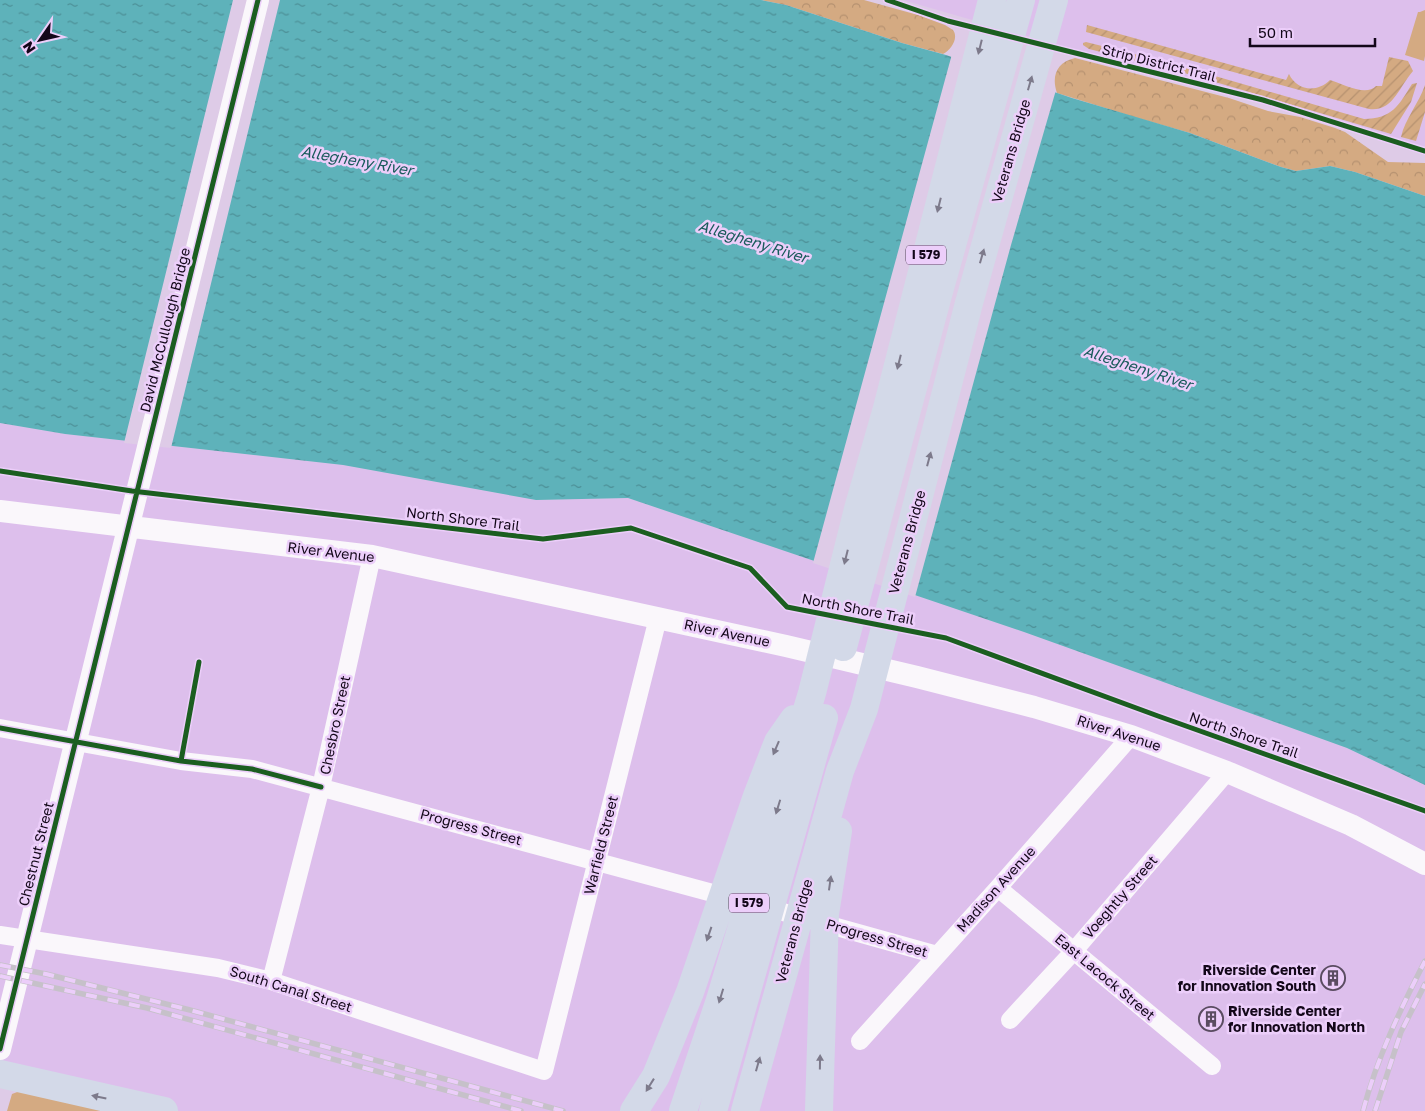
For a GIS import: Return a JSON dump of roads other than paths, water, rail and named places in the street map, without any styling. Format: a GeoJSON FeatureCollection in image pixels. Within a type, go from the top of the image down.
{"type":"FeatureCollection","features":[{"type":"Feature","properties":{"kind":"highway","name":"I 579"},"geometry":{"type":"LineString","coordinates":[[683,1111],[720,1000],[812,693],[858,509],[886,412],[992,0]]}},
{"type":"Feature","properties":{"kind":"highway"},"geometry":{"type":"LineString","coordinates":[[713,1111],[794,829],[938,295],[1022,0]]}},
{"type":"Feature","properties":{"kind":"highway","name":"Veterans Bridge"},"geometry":{"type":"LineString","coordinates":[[744,1111],[837,780],[864,709],[969,303],[1054,0]]}},
{"type":"Feature","properties":{"kind":"highway"},"geometry":{"type":"LineString","coordinates":[[634,1111],[656,1076],[690,992],[757,796],[778,742],[812,693]]}},
{"type":"Feature","properties":{"kind":"highway"},"geometry":{"type":"LineString","coordinates":[[819,1111],[825,914],[835,848],[864,709]]}},
{"type":"Feature","properties":{"kind":"highway"},"geometry":{"type":"LineString","coordinates":[[0,1074],[164,1111]]}},
{"type":"Feature","properties":{"kind":"street","name":"David McCullough Bridge"},"geometry":{"type":"LineString","coordinates":[[94,665],[258,0]]}},
{"type":"Feature","properties":{"kind":"street","name":"River Avenue"},"geometry":{"type":"LineString","coordinates":[[0,511],[372,556],[917,677],[1034,707],[1131,736],[1228,772],[1350,825],[1425,864]]}},
{"type":"Feature","properties":{"kind":"street","name":"Chesbro Street"},"geometry":{"type":"LineString","coordinates":[[271,981],[322,787],[372,556]]}},
{"type":"Feature","properties":{"kind":"street","name":"Warfield Street"},"geometry":{"type":"LineString","coordinates":[[544,1071],[658,618]]}},
{"type":"Feature","properties":{"kind":"street","name":"Chestnut Street"},"geometry":{"type":"LineString","coordinates":[[0,1049],[94,665]]}},
{"type":"Feature","properties":{"kind":"street","name":"Progress Street"},"geometry":{"type":"LineString","coordinates":[[0,728],[181,761],[252,769],[837,926],[937,955]]}},
{"type":"Feature","properties":{"kind":"street","name":"Madison Avenue"},"geometry":{"type":"LineString","coordinates":[[860,1042],[1131,736]]}},
{"type":"Feature","properties":{"kind":"street","name":"Voeghtly Street"},"geometry":{"type":"LineString","coordinates":[[1010,1020],[1073,952],[1228,772]]}},
{"type":"Feature","properties":{"kind":"street","name":"East Lacock Street"},"geometry":{"type":"LineString","coordinates":[[998,888],[1212,1066]]}},
{"type":"Feature","properties":{"kind":"street","name":"South Canal Street"},"geometry":{"type":"LineString","coordinates":[[0,936],[218,968],[271,981],[544,1071]]}},
{"type":"Feature","properties":{"kind":"water","name":"Allegheny River"},"geometry":{"type":"Polygon","coordinates":[[[0,0],[761,0],[786,5],[902,43],[946,55],[1072,98],[1190,133],[1281,167],[1296,171],[1330,166],[1355,172],[1425,196],[1425,785],[1347,748],[1024,632],[628,498],[536,500],[343,465],[65,434],[0,423],[0,0]]]}},
{"type":"Feature","properties":{"kind":"railway"},"geometry":{"type":"LineString","coordinates":[[1363,1111],[1375,1072],[1390,1034],[1425,961]]}},
{"type":"Feature","properties":{"kind":"railway"},"geometry":{"type":"LineString","coordinates":[[0,965],[46,974],[190,1010],[563,1111]]}},
{"type":"Feature","properties":{"kind":"railway"},"geometry":{"type":"LineString","coordinates":[[0,976],[147,1008],[521,1111]]}},
{"type":"Feature","properties":{"kind":"railway"},"geometry":{"type":"LineString","coordinates":[[1375,1111],[1401,1032],[1425,984]]}},
{"type":"Feature","properties":{"kind":"place","name":"Riverside Center for Innovation South"},"geometry":{"type":"Point","coordinates":[1333,978]}},
{"type":"Feature","properties":{"kind":"place","name":"Riverside Center for Innovation North"},"geometry":{"type":"Point","coordinates":[1211,1019]}}]}
